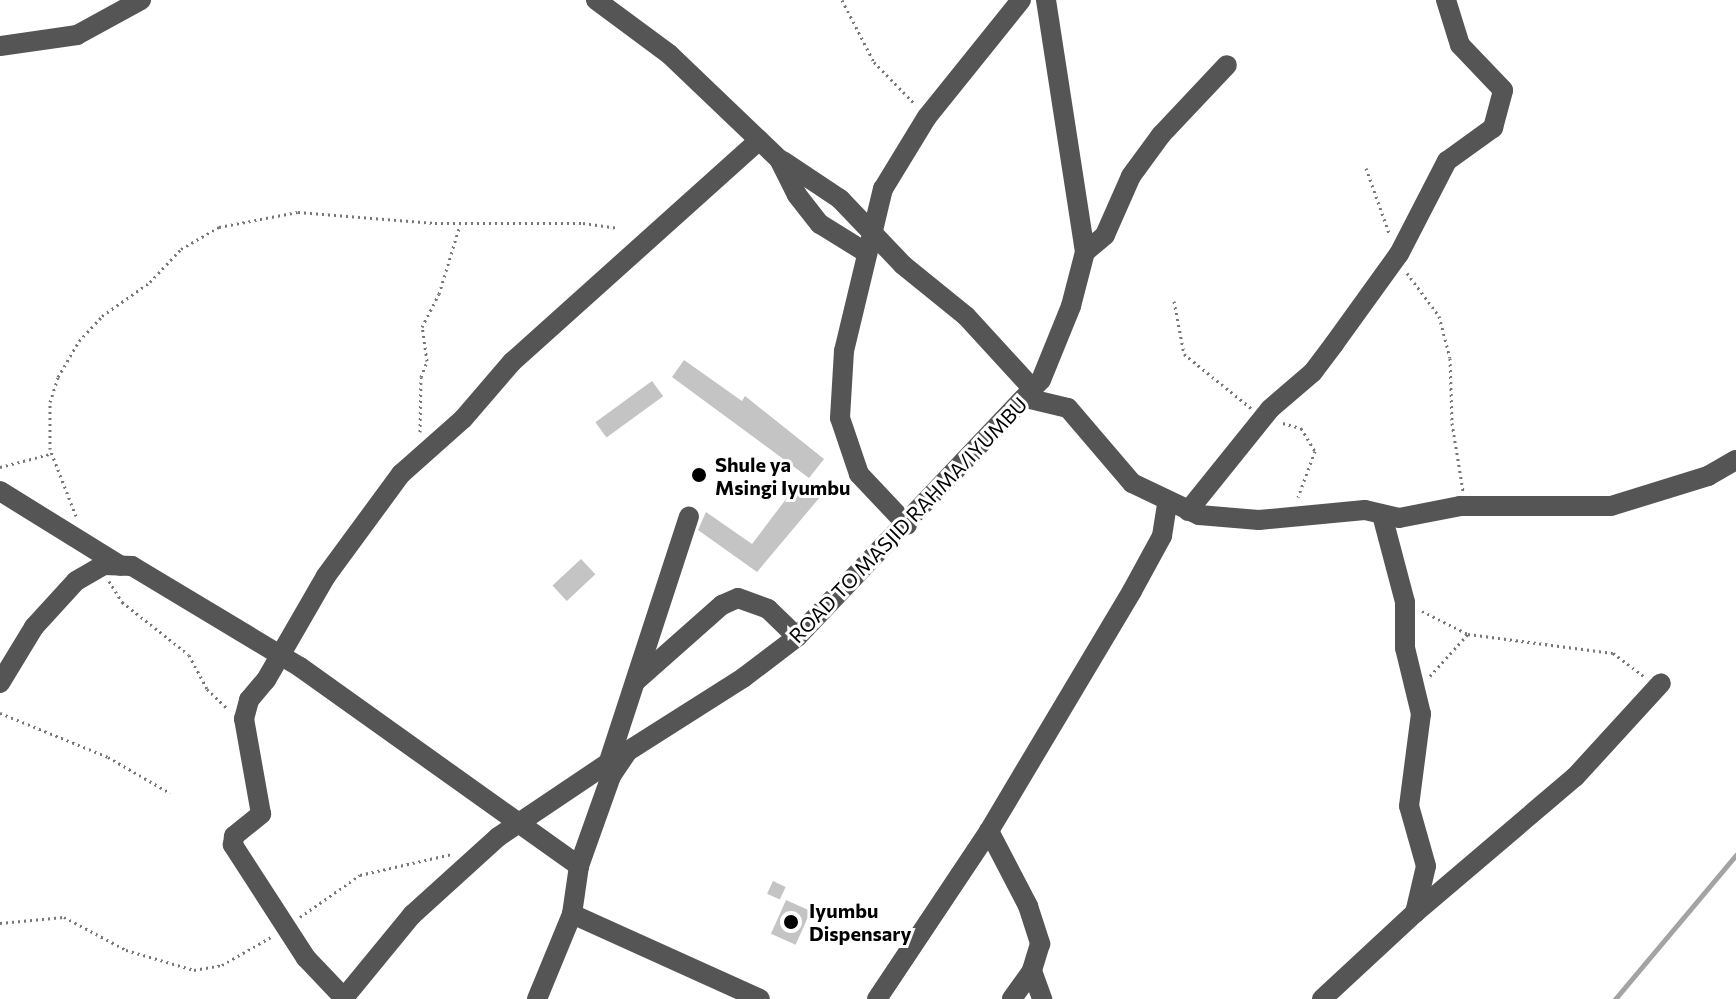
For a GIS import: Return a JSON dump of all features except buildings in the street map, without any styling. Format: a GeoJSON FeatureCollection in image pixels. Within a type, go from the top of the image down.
{"type":"FeatureCollection","features":[{"type":"Feature","properties":{"kind":"street"},"geometry":{"type":"LineString","coordinates":[[0,46],[77,35],[141,0]]}},
{"type":"Feature","properties":{"kind":"street"},"geometry":{"type":"LineString","coordinates":[[596,0],[669,54],[779,159],[840,199],[870,244]]}},
{"type":"Feature","properties":{"kind":"street"},"geometry":{"type":"LineString","coordinates":[[907,525],[859,474],[840,418],[844,351],[883,189],[927,117],[1021,0]]}},
{"type":"Feature","properties":{"kind":"street","name":"ROAD TO MASJID RAHMA/IYUMBU"},"geometry":{"type":"LineString","coordinates":[[537,999],[572,914],[579,866],[619,754],[743,678],[797,637],[1030,394],[1071,306],[1085,252],[1046,0]]}},
{"type":"Feature","properties":{"kind":"street"},"geometry":{"type":"LineString","coordinates":[[1188,511],[1270,409],[1313,372],[1399,254],[1447,161],[1493,128],[1503,90],[1460,45],[1446,0]]}},
{"type":"Feature","properties":{"kind":"street"},"geometry":{"type":"LineString","coordinates":[[1085,252],[1105,235],[1131,176],[1161,135],[1227,65]]}},
{"type":"Feature","properties":{"kind":"street"},"geometry":{"type":"LineString","coordinates":[[689,517],[636,681],[619,754],[520,821],[471,862],[412,915],[344,999],[306,958],[289,927],[233,845],[234,836],[261,814],[244,719],[249,700],[367,516],[412,463],[463,419],[512,362],[759,140]]}},
{"type":"Feature","properties":{"kind":"street"},"geometry":{"type":"LineString","coordinates":[[779,159],[797,195],[820,224],[870,244],[966,316],[1030,394],[1068,408],[1132,483],[1188,511],[1259,520],[1354,511],[1406,518],[1460,506],[1611,506],[1708,476],[1736,460]]}},
{"type":"Feature","properties":{"kind":"street"},"geometry":{"type":"LineString","coordinates":[[0,491],[84,540],[113,565]]}},
{"type":"Feature","properties":{"kind":"street"},"geometry":{"type":"LineString","coordinates":[[877,999],[989,831],[1162,536],[1167,503]]}},
{"type":"Feature","properties":{"kind":"street"},"geometry":{"type":"LineString","coordinates":[[1382,515],[1405,602],[1405,648],[1421,714],[1409,806],[1426,866],[1415,913]]}},
{"type":"Feature","properties":{"kind":"street"},"geometry":{"type":"LineString","coordinates":[[0,683],[34,627],[76,581],[113,565],[132,566],[280,654],[520,821],[579,866]]}},
{"type":"Feature","properties":{"kind":"street"},"geometry":{"type":"LineString","coordinates":[[636,681],[722,605],[738,598],[768,609],[797,637]]}},
{"type":"Feature","properties":{"kind":"street"},"geometry":{"type":"LineString","coordinates":[[1322,999],[1415,913],[1575,777],[1661,683]]}},
{"type":"Feature","properties":{"kind":"street"},"geometry":{"type":"LineString","coordinates":[[989,831],[1028,906],[1040,944],[1032,971],[1012,999]]}},
{"type":"Feature","properties":{"kind":"street"},"geometry":{"type":"LineString","coordinates":[[572,914],[760,999]]}},
{"type":"Feature","properties":{"kind":"street"},"geometry":{"type":"LineString","coordinates":[[1032,971],[1042,999]]}},
{"type":"Feature","properties":{"kind":"path"},"geometry":{"type":"LineString","coordinates":[[842,0],[874,62],[927,117]]}},
{"type":"Feature","properties":{"kind":"path"},"geometry":{"type":"LineString","coordinates":[[1366,168],[1374,201],[1399,254],[1417,290],[1439,316],[1450,358],[1452,423],[1464,485],[1460,506]]}},
{"type":"Feature","properties":{"kind":"path"},"geometry":{"type":"LineString","coordinates":[[84,540],[51,454],[50,402],[79,341],[181,249],[219,227],[298,212],[460,223],[617,228]]}},
{"type":"Feature","properties":{"kind":"path"},"geometry":{"type":"LineString","coordinates":[[412,463],[427,361],[422,327],[439,294],[460,223]]}},
{"type":"Feature","properties":{"kind":"path"},"geometry":{"type":"LineString","coordinates":[[0,467],[51,454]]}},
{"type":"Feature","properties":{"kind":"path"},"geometry":{"type":"LineString","coordinates":[[113,565],[122,602],[189,655],[210,692],[244,719]]}},
{"type":"Feature","properties":{"kind":"path"},"geometry":{"type":"LineString","coordinates":[[1405,602],[1468,634],[1613,653],[1661,683]]}},
{"type":"Feature","properties":{"kind":"path"},"geometry":{"type":"LineString","coordinates":[[1417,691],[1468,634]]}},
{"type":"Feature","properties":{"kind":"path"},"geometry":{"type":"LineString","coordinates":[[0,713],[108,757],[170,793]]}},
{"type":"Feature","properties":{"kind":"path"},"geometry":{"type":"LineString","coordinates":[[0,923],[64,917],[126,950],[194,970],[222,965],[289,927],[373,870],[432,855],[453,854],[471,862]]}},
{"type":"Feature","properties":{"kind":"waterway"},"geometry":{"type":"LineString","coordinates":[[1615,999],[1736,855]]}},
{"type":"Feature","properties":{"kind":"place","name":"Shule ya Msingi Iyumbu"},"geometry":{"type":"Point","coordinates":[699,475]}},
{"type":"Feature","properties":{"kind":"place","name":"Iyumbu Dispensary"},"geometry":{"type":"Point","coordinates":[791,922]}}]}
